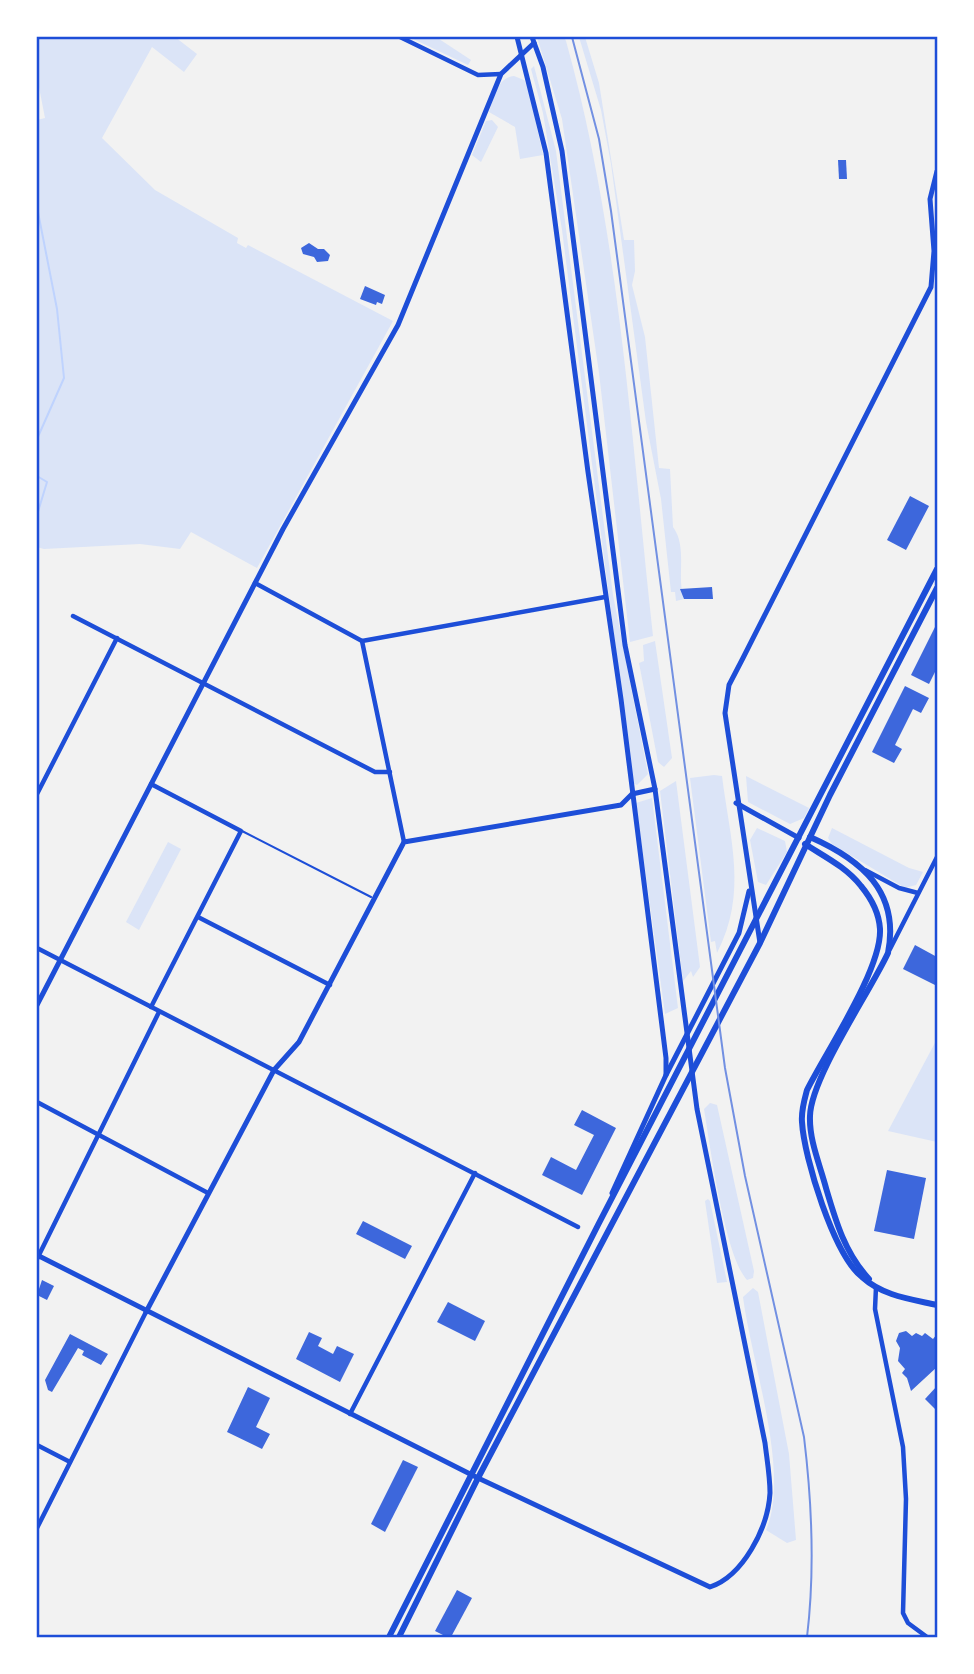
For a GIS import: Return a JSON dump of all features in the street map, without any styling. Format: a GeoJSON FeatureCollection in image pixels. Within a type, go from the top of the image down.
{"type":"FeatureCollection","features":[{"type":"Feature","properties":{"kind":"main road"},"geometry":{"type":"LineString","coordinates":[[399,1637],[474,1476],[598,1225],[937,569]]}},
{"type":"Feature","properties":{"kind":"main road"},"geometry":{"type":"LineString","coordinates":[[389,1637],[760,943],[810,837],[937,588]]}},
{"type":"Feature","properties":{"kind":"main road"},"geometry":{"type":"LineString","coordinates":[[799,838],[810,837],[860,867],[880,889],[886,902],[892,932],[888,953],[818,1085],[810,1114],[814,1145],[841,1236],[849,1253],[876,1287]]}},
{"type":"Feature","properties":{"kind":"main road"},"geometry":{"type":"LineString","coordinates":[[799,838],[850,874],[869,896],[879,920],[879,948],[875,960],[807,1090],[802,1112],[806,1145],[837,1244],[850,1266],[876,1287],[899,1297],[937,1305]]}},
{"type":"Feature","properties":{"kind":"street"},"geometry":{"type":"LineString","coordinates":[[400,37],[478,75],[500,74]]}},
{"type":"Feature","properties":{"kind":"street"},"geometry":{"type":"LineString","coordinates":[[517,37],[547,153],[605,597],[621,699],[666,1075]]}},
{"type":"Feature","properties":{"kind":"street"},"geometry":{"type":"LineString","coordinates":[[37,1004],[255,583],[398,325],[500,74],[533,40]]}},
{"type":"Feature","properties":{"kind":"street"},"geometry":{"type":"LineString","coordinates":[[159,1012],[37,1257],[474,1476],[710,1587],[733,1575],[758,1533],[770,1496],[770,1476],[697,1110],[655,789],[625,645],[562,151],[555,113],[533,40]]}},
{"type":"Feature","properties":{"kind":"street"},"geometry":{"type":"LineString","coordinates":[[760,943],[736,803],[725,713],[729,685],[931,287],[934,251],[930,199],[937,171]]}},
{"type":"Feature","properties":{"kind":"street"},"geometry":{"type":"LineString","coordinates":[[931,287],[937,290]]}},
{"type":"Feature","properties":{"kind":"street"},"geometry":{"type":"LineString","coordinates":[[255,583],[362,641],[605,597]]}},
{"type":"Feature","properties":{"kind":"street"},"geometry":{"type":"LineString","coordinates":[[73,616],[375,772],[390,772]]}},
{"type":"Feature","properties":{"kind":"street"},"geometry":{"type":"LineString","coordinates":[[37,794],[117,638]]}},
{"type":"Feature","properties":{"kind":"street"},"geometry":{"type":"LineString","coordinates":[[37,1528],[208,1193],[274,1070],[299,1042],[404,842],[362,641]]}},
{"type":"Feature","properties":{"kind":"street"},"geometry":{"type":"LineString","coordinates":[[151,785],[241,831],[151,1008]]}},
{"type":"Feature","properties":{"kind":"street"},"geometry":{"type":"LineString","coordinates":[[404,842],[621,805],[632,794],[655,789]]}},
{"type":"Feature","properties":{"kind":"street"},"geometry":{"type":"LineString","coordinates":[[736,803],[799,838]]}},
{"type":"Feature","properties":{"kind":"street"},"geometry":{"type":"LineString","coordinates":[[888,953],[937,857]]}},
{"type":"Feature","properties":{"kind":"street"},"geometry":{"type":"LineString","coordinates":[[860,867],[899,888],[918,893]]}},
{"type":"Feature","properties":{"kind":"street"},"geometry":{"type":"LineString","coordinates":[[598,1225],[666,1075],[739,933],[750,888]]}},
{"type":"Feature","properties":{"kind":"street"},"geometry":{"type":"LineString","coordinates":[[198,917],[330,985]]}},
{"type":"Feature","properties":{"kind":"street"},"geometry":{"type":"LineString","coordinates":[[37,948],[578,1227]]}},
{"type":"Feature","properties":{"kind":"street"},"geometry":{"type":"LineString","coordinates":[[37,1102],[208,1193]]}},
{"type":"Feature","properties":{"kind":"street"},"geometry":{"type":"LineString","coordinates":[[350,1415],[475,1172]]}},
{"type":"Feature","properties":{"kind":"street"},"geometry":{"type":"LineString","coordinates":[[876,1287],[875,1309],[905,1464],[902,1613],[908,1623],[927,1637]]}},
{"type":"Feature","properties":{"kind":"street"},"geometry":{"type":"LineString","coordinates":[[37,1446],[70,1462]]}},
{"type":"Feature","properties":{"kind":"lane"},"geometry":{"type":"LineString","coordinates":[[241,831],[374,898]]}},
{"type":"Feature","properties":{"kind":"shaded area"},"geometry":{"type":"Polygon","coordinates":[[[37,37],[175,37],[197,54],[184,72],[152,47],[102,138],[155,190],[238,238],[237,243],[246,248],[248,245],[393,321],[257,568],[191,532],[180,549],[140,544],[44,549],[37,547],[37,120],[45,118],[37,77],[37,37]]]}},
{"type":"Feature","properties":{"kind":"shaded area"},"geometry":{"type":"Polygon","coordinates":[[[409,37],[436,37],[471,60],[468,65],[409,37]]]}},
{"type":"Feature","properties":{"kind":"shaded area"},"geometry":{"type":"Polygon","coordinates":[[[537,37],[564,37],[566,41],[584,114],[611,262],[622,337],[653,636],[630,642],[599,373],[562,119],[537,37]]]}},
{"type":"Feature","properties":{"kind":"shaded area"},"geometry":{"type":"Polygon","coordinates":[[[579,37],[585,37],[599,83],[624,240],[634,240],[635,271],[632,285],[645,337],[659,468],[670,469],[673,527],[680,544],[684,599],[676,601],[675,592],[671,592],[661,499],[646,422],[611,164],[601,110],[579,37]]]}},
{"type":"Feature","properties":{"kind":"shaded area"},"geometry":{"type":"Polygon","coordinates":[[[534,66],[556,151],[613,595],[648,774],[637,785],[633,783],[562,230],[543,113],[531,69],[534,66]]]}},
{"type":"Feature","properties":{"kind":"shaded area"},"geometry":{"type":"Polygon","coordinates":[[[514,76],[524,80],[528,87],[543,155],[520,159],[515,127],[489,112],[500,85],[514,76]]]}},
{"type":"Feature","properties":{"kind":"shaded area"},"geometry":{"type":"Polygon","coordinates":[[[492,120],[498,127],[481,162],[472,155],[486,121],[492,120]]]}},
{"type":"Feature","properties":{"kind":"shaded area"},"geometry":{"type":"Polygon","coordinates":[[[655,641],[672,758],[664,767],[658,762],[639,663],[644,661],[643,645],[655,641]]]}},
{"type":"Feature","properties":{"kind":"shaded area"},"geometry":{"type":"Polygon","coordinates":[[[722,776],[734,866],[732,909],[717,953],[715,941],[711,942],[690,778],[722,776]]]}},
{"type":"Feature","properties":{"kind":"shaded area"},"geometry":{"type":"Polygon","coordinates":[[[746,776],[809,808],[804,818],[790,824],[748,802],[746,776]]]}},
{"type":"Feature","properties":{"kind":"shaded area"},"geometry":{"type":"Polygon","coordinates":[[[676,781],[700,967],[693,977],[691,971],[683,981],[660,791],[676,781]]]}},
{"type":"Feature","properties":{"kind":"shaded area"},"geometry":{"type":"Polygon","coordinates":[[[652,798],[678,1008],[665,1014],[636,803],[652,798]]]}},
{"type":"Feature","properties":{"kind":"shaded area"},"geometry":{"type":"Polygon","coordinates":[[[757,828],[785,841],[787,852],[766,885],[758,882],[750,840],[757,828]]]}},
{"type":"Feature","properties":{"kind":"shaded area"},"geometry":{"type":"Polygon","coordinates":[[[832,828],[909,868],[923,872],[916,885],[905,888],[832,844],[828,838],[832,828]]]}},
{"type":"Feature","properties":{"kind":"shaded area"},"geometry":{"type":"Polygon","coordinates":[[[168,842],[181,849],[139,930],[126,922],[168,842]]]}},
{"type":"Feature","properties":{"kind":"shaded area"},"geometry":{"type":"Polygon","coordinates":[[[937,1039],[937,1142],[888,1131],[937,1039]]]}},
{"type":"Feature","properties":{"kind":"shaded area"},"geometry":{"type":"Polygon","coordinates":[[[710,1103],[717,1105],[754,1271],[753,1278],[747,1280],[732,1248],[714,1173],[704,1109],[710,1103]]]}},
{"type":"Feature","properties":{"kind":"shaded area"},"geometry":{"type":"Polygon","coordinates":[[[708,1199],[727,1282],[717,1283],[705,1201],[708,1199]]]}},
{"type":"Feature","properties":{"kind":"shaded area"},"geometry":{"type":"Polygon","coordinates":[[[753,1288],[758,1292],[789,1454],[796,1540],[787,1543],[766,1530],[773,1506],[774,1479],[767,1416],[743,1297],[753,1288]]]}},
{"type":"Feature","properties":{"kind":"building"},"geometry":{"type":"Polygon","coordinates":[[[838,160],[846,160],[847,179],[839,179],[838,160]]]}},
{"type":"Feature","properties":{"kind":"building"},"geometry":{"type":"Polygon","coordinates":[[[309,243],[318,249],[324,249],[330,255],[328,261],[317,262],[314,257],[303,254],[301,248],[309,243]]]}},
{"type":"Feature","properties":{"kind":"building"},"geometry":{"type":"Polygon","coordinates":[[[365,286],[385,295],[382,304],[377,302],[376,305],[360,299],[365,286]]]}},
{"type":"Feature","properties":{"kind":"building"},"geometry":{"type":"Polygon","coordinates":[[[910,496],[929,506],[906,550],[887,540],[910,496]]]}},
{"type":"Feature","properties":{"kind":"building"},"geometry":{"type":"Polygon","coordinates":[[[712,587],[713,599],[684,599],[680,589],[712,587]]]}},
{"type":"Feature","properties":{"kind":"building"},"geometry":{"type":"Polygon","coordinates":[[[937,623],[937,668],[929,684],[911,675],[937,623]]]}},
{"type":"Feature","properties":{"kind":"building"},"geometry":{"type":"Polygon","coordinates":[[[905,686],[929,698],[921,713],[913,709],[895,745],[902,749],[894,763],[872,752],[905,686]]]}},
{"type":"Feature","properties":{"kind":"building"},"geometry":{"type":"Polygon","coordinates":[[[915,945],[937,957],[937,986],[903,969],[915,945]]]}},
{"type":"Feature","properties":{"kind":"building"},"geometry":{"type":"Polygon","coordinates":[[[582,1110],[616,1128],[582,1195],[542,1175],[551,1157],[576,1170],[594,1135],[574,1125],[582,1110]]]}},
{"type":"Feature","properties":{"kind":"building"},"geometry":{"type":"Polygon","coordinates":[[[887,1170],[926,1178],[914,1239],[874,1231],[887,1170]]]}},
{"type":"Feature","properties":{"kind":"building"},"geometry":{"type":"Polygon","coordinates":[[[363,1221],[412,1246],[405,1259],[356,1234],[363,1221]]]}},
{"type":"Feature","properties":{"kind":"building"},"geometry":{"type":"Polygon","coordinates":[[[42,1280],[54,1286],[47,1300],[37,1295],[42,1280]]]}},
{"type":"Feature","properties":{"kind":"building"},"geometry":{"type":"Polygon","coordinates":[[[448,1302],[485,1321],[475,1341],[437,1322],[448,1302]]]}},
{"type":"Feature","properties":{"kind":"building"},"geometry":{"type":"Polygon","coordinates":[[[906,1331],[912,1336],[916,1333],[922,1336],[925,1333],[933,1339],[937,1334],[937,1367],[911,1391],[907,1378],[902,1373],[905,1369],[898,1361],[900,1348],[896,1341],[899,1333],[906,1331]]]}},
{"type":"Feature","properties":{"kind":"building"},"geometry":{"type":"Polygon","coordinates":[[[309,1332],[322,1338],[318,1346],[333,1354],[337,1346],[354,1354],[340,1382],[296,1359],[309,1332]]]}},
{"type":"Feature","properties":{"kind":"building"},"geometry":{"type":"Polygon","coordinates":[[[70,1334],[108,1354],[101,1365],[82,1355],[84,1351],[78,1348],[52,1392],[48,1390],[45,1380],[70,1334]]]}},
{"type":"Feature","properties":{"kind":"building"},"geometry":{"type":"Polygon","coordinates":[[[937,1386],[937,1411],[925,1399],[937,1386]]]}},
{"type":"Feature","properties":{"kind":"building"},"geometry":{"type":"Polygon","coordinates":[[[248,1387],[270,1398],[256,1427],[270,1434],[262,1449],[227,1432],[248,1387]]]}},
{"type":"Feature","properties":{"kind":"building"},"geometry":{"type":"Polygon","coordinates":[[[403,1460],[418,1467],[385,1532],[371,1524],[403,1460]]]}},
{"type":"Feature","properties":{"kind":"building"},"geometry":{"type":"Polygon","coordinates":[[[457,1590],[472,1598],[451,1637],[447,1637],[435,1631],[457,1590]]]}},
{"type":"Feature","properties":{"kind":"waterway"},"geometry":{"type":"LineString","coordinates":[[37,207],[57,309],[64,378],[37,439]]}},
{"type":"Feature","properties":{"kind":"waterway"},"geometry":{"type":"LineString","coordinates":[[37,476],[47,482],[37,515]]}},
{"type":"Feature","properties":{"kind":"railway"},"geometry":{"type":"LineString","coordinates":[[572,37],[599,139],[611,211],[725,1068],[745,1176],[804,1437],[812,1537],[807,1637]]}}]}
